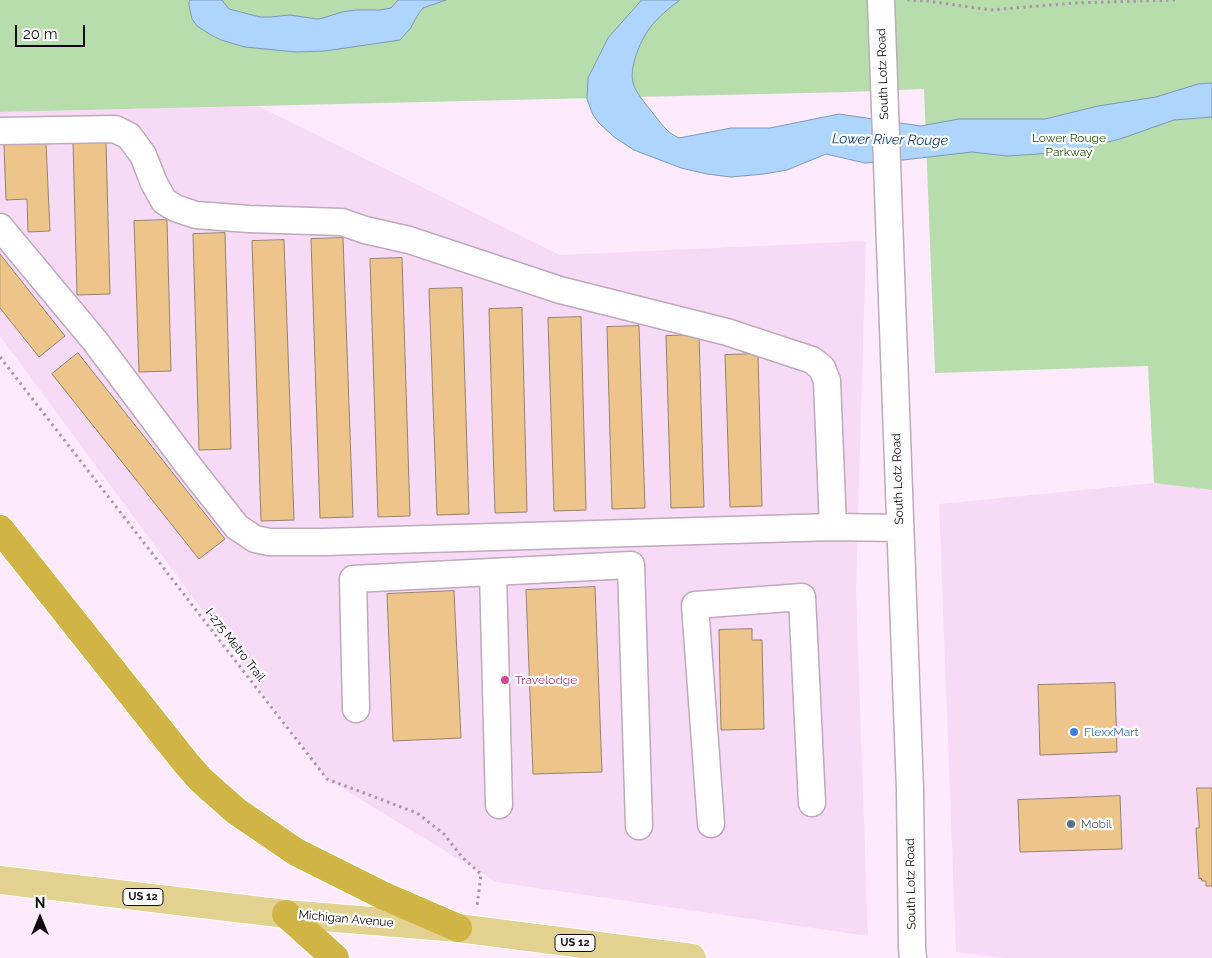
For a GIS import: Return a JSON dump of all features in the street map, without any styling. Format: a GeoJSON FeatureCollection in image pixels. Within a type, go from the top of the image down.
{"type":"FeatureCollection","features":[{"type":"Feature","properties":{"kind":"highway"},"geometry":{"type":"LineString","coordinates":[[0,528],[186,763],[201,780],[236,811],[296,852],[382,895],[458,928]]}},
{"type":"Feature","properties":{"kind":"highway"},"geometry":{"type":"LineString","coordinates":[[286,914],[335,958]]}},
{"type":"Feature","properties":{"kind":"main road","name":"Michigan Avenue"},"geometry":{"type":"LineString","coordinates":[[0,880],[286,914],[458,928],[692,958]]}},
{"type":"Feature","properties":{"kind":"street","name":"South Lotz Road"},"geometry":{"type":"LineString","coordinates":[[880,0],[910,790],[913,958]]}},
{"type":"Feature","properties":{"kind":"street"},"geometry":{"type":"LineString","coordinates":[[0,131],[115,129],[129,136],[143,155],[154,184],[164,201],[175,208],[196,215],[342,222],[365,230],[409,240],[560,290],[727,332],[812,360],[822,368],[827,381],[833,527]]}},
{"type":"Feature","properties":{"kind":"street"},"geometry":{"type":"LineString","coordinates":[[0,227],[95,341],[188,465],[237,526],[255,539],[269,542],[324,542],[833,527],[900,528]]}},
{"type":"Feature","properties":{"kind":"street"},"geometry":{"type":"LineString","coordinates":[[356,709],[353,579],[631,565],[639,826]]}},
{"type":"Feature","properties":{"kind":"street"},"geometry":{"type":"LineString","coordinates":[[493,572],[499,805]]}},
{"type":"Feature","properties":{"kind":"street"},"geometry":{"type":"LineString","coordinates":[[711,824],[695,605],[802,596],[812,803]]}},
{"type":"Feature","properties":{"kind":"path"},"geometry":{"type":"LineString","coordinates":[[908,0],[991,10],[1074,3],[1175,0]]}},
{"type":"Feature","properties":{"kind":"path","name":"I-275 Metro Trail"},"geometry":{"type":"LineString","coordinates":[[0,356],[327,779],[417,813],[444,834],[462,857],[481,874],[478,898]]}},
{"type":"Feature","properties":{"kind":"shaded area"},"geometry":{"type":"Polygon","coordinates":[[[258,106],[560,255],[866,241],[856,590],[868,936],[496,882],[327,779],[0,336],[0,112],[258,106]]]}},
{"type":"Feature","properties":{"kind":"shaded area"},"geometry":{"type":"Polygon","coordinates":[[[1154,483],[1212,490],[1212,958],[1002,958],[956,952],[939,504],[1154,483]]]}},
{"type":"Feature","properties":{"kind":"green space","name":"Lower Rouge Parkway"},"geometry":{"type":"Polygon","coordinates":[[[0,0],[1212,0],[1212,490],[1154,483],[1148,366],[935,373],[924,89],[0,112],[0,0]]]}},
{"type":"Feature","properties":{"kind":"water"},"geometry":{"type":"Polygon","coordinates":[[[190,0],[222,0],[229,9],[260,17],[290,15],[317,19],[355,10],[391,8],[398,0],[446,0],[423,8],[410,29],[400,40],[325,51],[296,52],[245,47],[221,40],[197,26],[192,19],[189,5],[190,0]]]}},
{"type":"Feature","properties":{"kind":"water","name":"Lower River Rouge"},"geometry":{"type":"Polygon","coordinates":[[[642,0],[680,0],[659,17],[646,34],[636,55],[632,77],[634,87],[644,102],[664,127],[679,138],[731,128],[770,128],[839,114],[921,126],[959,119],[1045,119],[1098,106],[1156,97],[1198,84],[1212,83],[1212,117],[1174,120],[1120,139],[1095,145],[1083,151],[1007,156],[972,152],[865,163],[826,154],[787,170],[764,174],[731,177],[707,174],[681,168],[634,150],[614,137],[599,123],[593,115],[587,99],[588,78],[608,38],[642,0]]]}},
{"type":"Feature","properties":{"kind":"building"},"geometry":{"type":"Polygon","coordinates":[[[106,142],[110,294],[77,295],[73,143],[106,142]]]}},
{"type":"Feature","properties":{"kind":"building"},"geometry":{"type":"Polygon","coordinates":[[[46,143],[50,231],[28,232],[27,199],[6,200],[4,145],[46,143]]]}},
{"type":"Feature","properties":{"kind":"building"},"geometry":{"type":"Polygon","coordinates":[[[167,220],[171,371],[139,372],[134,221],[167,220]]]}},
{"type":"Feature","properties":{"kind":"building"},"geometry":{"type":"Polygon","coordinates":[[[225,233],[231,449],[199,450],[193,234],[225,233]]]}},
{"type":"Feature","properties":{"kind":"building"},"geometry":{"type":"Polygon","coordinates":[[[343,238],[353,517],[320,518],[311,239],[343,238]]]}},
{"type":"Feature","properties":{"kind":"building"},"geometry":{"type":"Polygon","coordinates":[[[284,240],[294,520],[261,521],[252,241],[284,240]]]}},
{"type":"Feature","properties":{"kind":"building"},"geometry":{"type":"Polygon","coordinates":[[[0,254],[65,336],[39,357],[0,308],[0,254]]]}},
{"type":"Feature","properties":{"kind":"building"},"geometry":{"type":"Polygon","coordinates":[[[402,258],[410,516],[378,517],[370,259],[402,258]]]}},
{"type":"Feature","properties":{"kind":"building"},"geometry":{"type":"Polygon","coordinates":[[[462,288],[469,514],[437,515],[429,289],[462,288]]]}},
{"type":"Feature","properties":{"kind":"building"},"geometry":{"type":"Polygon","coordinates":[[[522,308],[527,512],[495,513],[489,309],[522,308]]]}},
{"type":"Feature","properties":{"kind":"building"},"geometry":{"type":"Polygon","coordinates":[[[581,317],[586,510],[554,511],[548,318],[581,317]]]}},
{"type":"Feature","properties":{"kind":"building"},"geometry":{"type":"Polygon","coordinates":[[[639,326],[645,508],[612,509],[607,327],[639,326]]]}},
{"type":"Feature","properties":{"kind":"building"},"geometry":{"type":"Polygon","coordinates":[[[699,335],[704,507],[671,508],[666,336],[699,335]]]}},
{"type":"Feature","properties":{"kind":"building"},"geometry":{"type":"Polygon","coordinates":[[[78,353],[225,539],[199,559],[52,374],[78,353]]]}},
{"type":"Feature","properties":{"kind":"building"},"geometry":{"type":"Polygon","coordinates":[[[758,354],[762,506],[730,507],[725,355],[758,354]]]}},
{"type":"Feature","properties":{"kind":"building"},"geometry":{"type":"Polygon","coordinates":[[[595,587],[602,772],[533,774],[526,590],[595,587]]]}},
{"type":"Feature","properties":{"kind":"building"},"geometry":{"type":"Polygon","coordinates":[[[454,591],[461,738],[393,741],[387,594],[454,591]]]}},
{"type":"Feature","properties":{"kind":"building"},"geometry":{"type":"Polygon","coordinates":[[[752,629],[752,640],[762,640],[764,729],[721,730],[719,630],[752,629]]]}},
{"type":"Feature","properties":{"kind":"building"},"geometry":{"type":"Polygon","coordinates":[[[1115,683],[1117,752],[1040,755],[1038,685],[1115,683]]]}},
{"type":"Feature","properties":{"kind":"building"},"geometry":{"type":"Polygon","coordinates":[[[1197,788],[1212,788],[1212,886],[1206,886],[1206,881],[1202,881],[1201,878],[1199,879],[1196,828],[1199,828],[1197,788]]]}},
{"type":"Feature","properties":{"kind":"building"},"geometry":{"type":"Polygon","coordinates":[[[1120,796],[1122,849],[1020,852],[1018,800],[1120,796]]]}},
{"type":"Feature","properties":{"kind":"place","name":"Travelodge"},"geometry":{"type":"Point","coordinates":[505,680]}},
{"type":"Feature","properties":{"kind":"place","name":"FlexxMart"},"geometry":{"type":"Point","coordinates":[1074,732]}},
{"type":"Feature","properties":{"kind":"place","name":"Mobil"},"geometry":{"type":"Point","coordinates":[1071,824]}}]}
